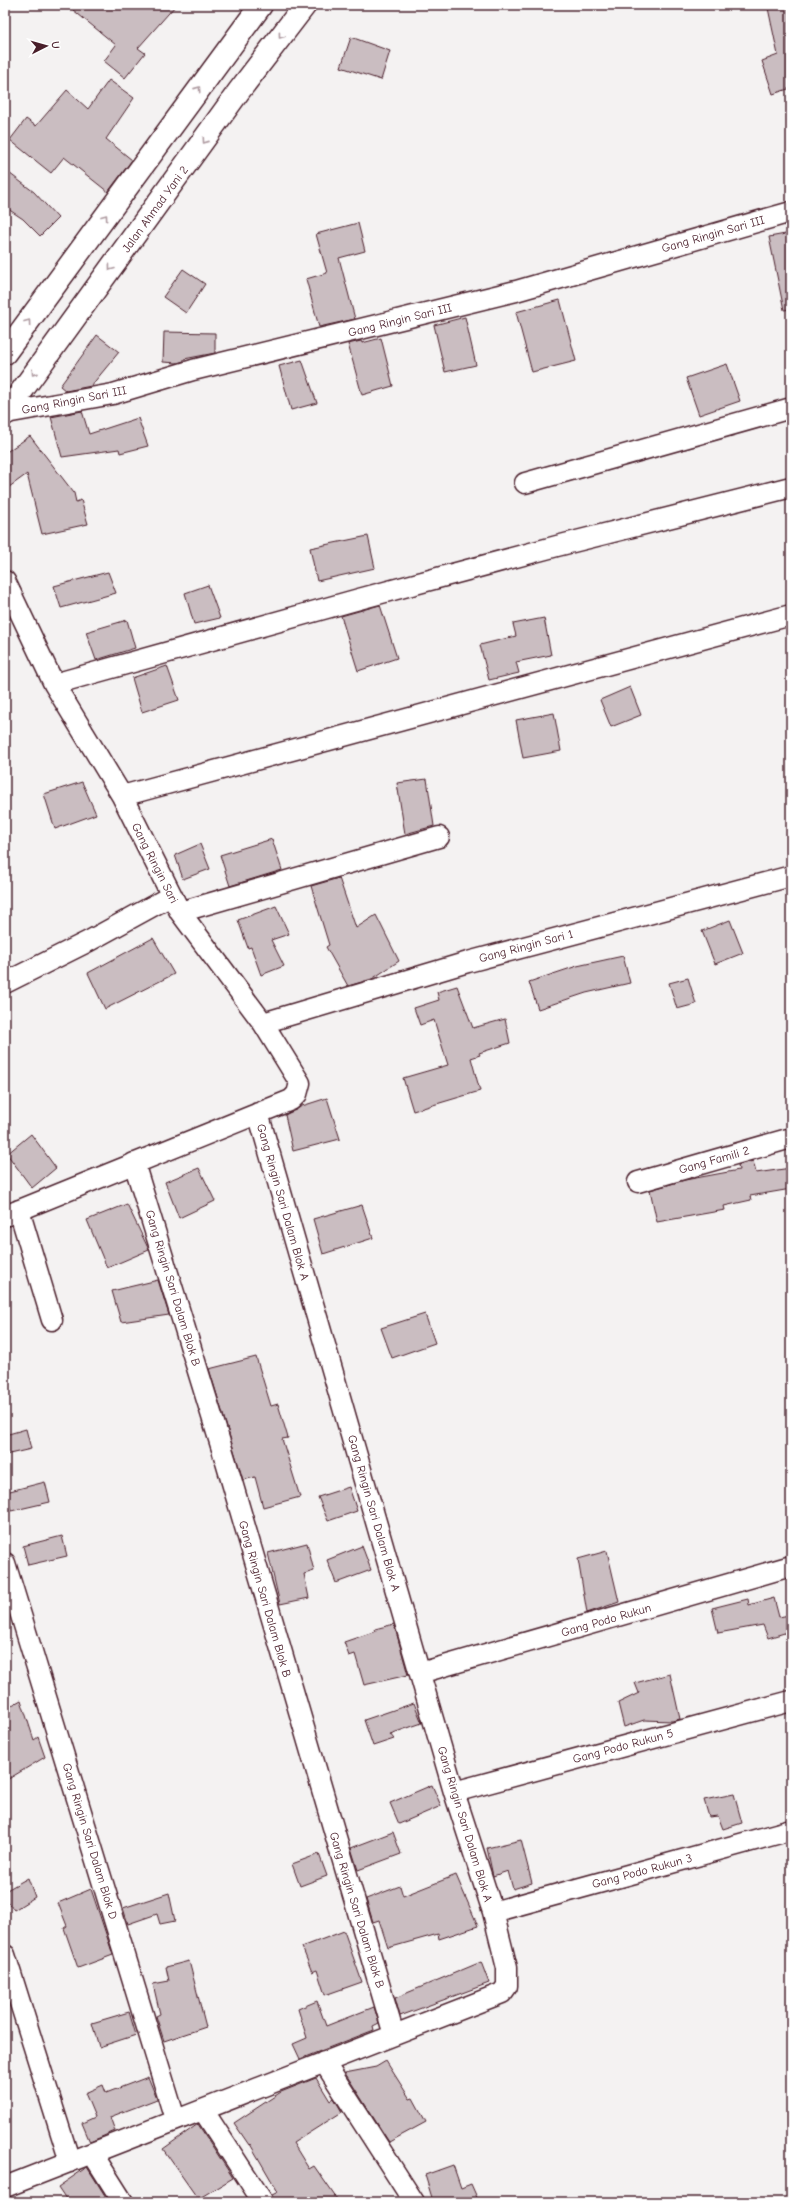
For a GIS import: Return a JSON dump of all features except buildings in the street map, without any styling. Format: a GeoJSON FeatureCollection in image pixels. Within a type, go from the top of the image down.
{"type":"FeatureCollection","features":[{"type":"Feature","properties":{"kind":"highway"},"geometry":{"type":"LineString","coordinates":[[5,353],[232,42],[261,5]]}},
{"type":"Feature","properties":{"kind":"highway","name":"Jalan Ahmad Yani 2"},"geometry":{"type":"LineString","coordinates":[[6,414],[239,91],[305,5]]}},
{"type":"Feature","properties":{"kind":"highway"},"geometry":{"type":"LineString","coordinates":[[232,42],[261,62]]}},
{"type":"Feature","properties":{"kind":"highway"},"geometry":{"type":"LineString","coordinates":[[212,70],[239,91]]}},
{"type":"Feature","properties":{"kind":"street","name":"Gang Ringin Sari III"},"geometry":{"type":"LineString","coordinates":[[6,414],[113,394],[193,370],[523,289],[791,212]]}},
{"type":"Feature","properties":{"kind":"street"},"geometry":{"type":"LineString","coordinates":[[525,483],[791,408]]}},
{"type":"Feature","properties":{"kind":"street"},"geometry":{"type":"LineString","coordinates":[[59,683],[405,586],[791,487]]}},
{"type":"Feature","properties":{"kind":"street","name":"Gang Ringin Sari"},"geometry":{"type":"LineString","coordinates":[[5,581],[59,683],[183,906],[263,1023],[300,1083],[300,1086],[291,1100],[258,1113]]}},
{"type":"Feature","properties":{"kind":"street"},"geometry":{"type":"LineString","coordinates":[[122,796],[791,615]]}},
{"type":"Feature","properties":{"kind":"street"},"geometry":{"type":"LineString","coordinates":[[5,983],[89,942],[183,906],[439,837]]}},
{"type":"Feature","properties":{"kind":"street","name":"Gang Ringin Sari 1"},"geometry":{"type":"LineString","coordinates":[[263,1023],[468,962],[791,876]]}},
{"type":"Feature","properties":{"kind":"street"},"geometry":{"type":"LineString","coordinates":[[52,1320],[12,1213],[258,1113]]}},
{"type":"Feature","properties":{"kind":"street","name":"Gang Ringin Sari Dalam Blok A"},"geometry":{"type":"LineString","coordinates":[[5,2187],[174,2119],[203,2110],[502,1993],[507,1986],[507,1968],[493,1912],[454,1792],[258,1113]]}},
{"type":"Feature","properties":{"kind":"street","name":"Gang Famili 2"},"geometry":{"type":"LineString","coordinates":[[638,1182],[791,1138]]}},
{"type":"Feature","properties":{"kind":"street","name":"Gang Ringin Sari Dalam Blok B"},"geometry":{"type":"LineString","coordinates":[[134,1163],[226,1462],[394,2035]]}},
{"type":"Feature","properties":{"kind":"street","name":"Gang Ringin Sari Dalam Blok D"},"geometry":{"type":"LineString","coordinates":[[5,1563],[174,2119]]}},
{"type":"Feature","properties":{"kind":"street","name":"Gang Podo Rukun"},"geometry":{"type":"LineString","coordinates":[[420,1673],[791,1566]]}},
{"type":"Feature","properties":{"kind":"street","name":"Gang Podo Rukun 5"},"geometry":{"type":"LineString","coordinates":[[454,1792],[791,1701]]}},
{"type":"Feature","properties":{"kind":"street","name":"Gang Podo Rukun 3"},"geometry":{"type":"LineString","coordinates":[[493,1912],[791,1830]]}},
{"type":"Feature","properties":{"kind":"street"},"geometry":{"type":"LineString","coordinates":[[5,1955],[70,2162]]}},
{"type":"Feature","properties":{"kind":"street"},"geometry":{"type":"LineString","coordinates":[[324,2062],[414,2202]]}},
{"type":"Feature","properties":{"kind":"street"},"geometry":{"type":"LineString","coordinates":[[203,2110],[263,2202]]}},
{"type":"Feature","properties":{"kind":"street"},"geometry":{"type":"LineString","coordinates":[[92,2153],[123,2202]]}}]}
